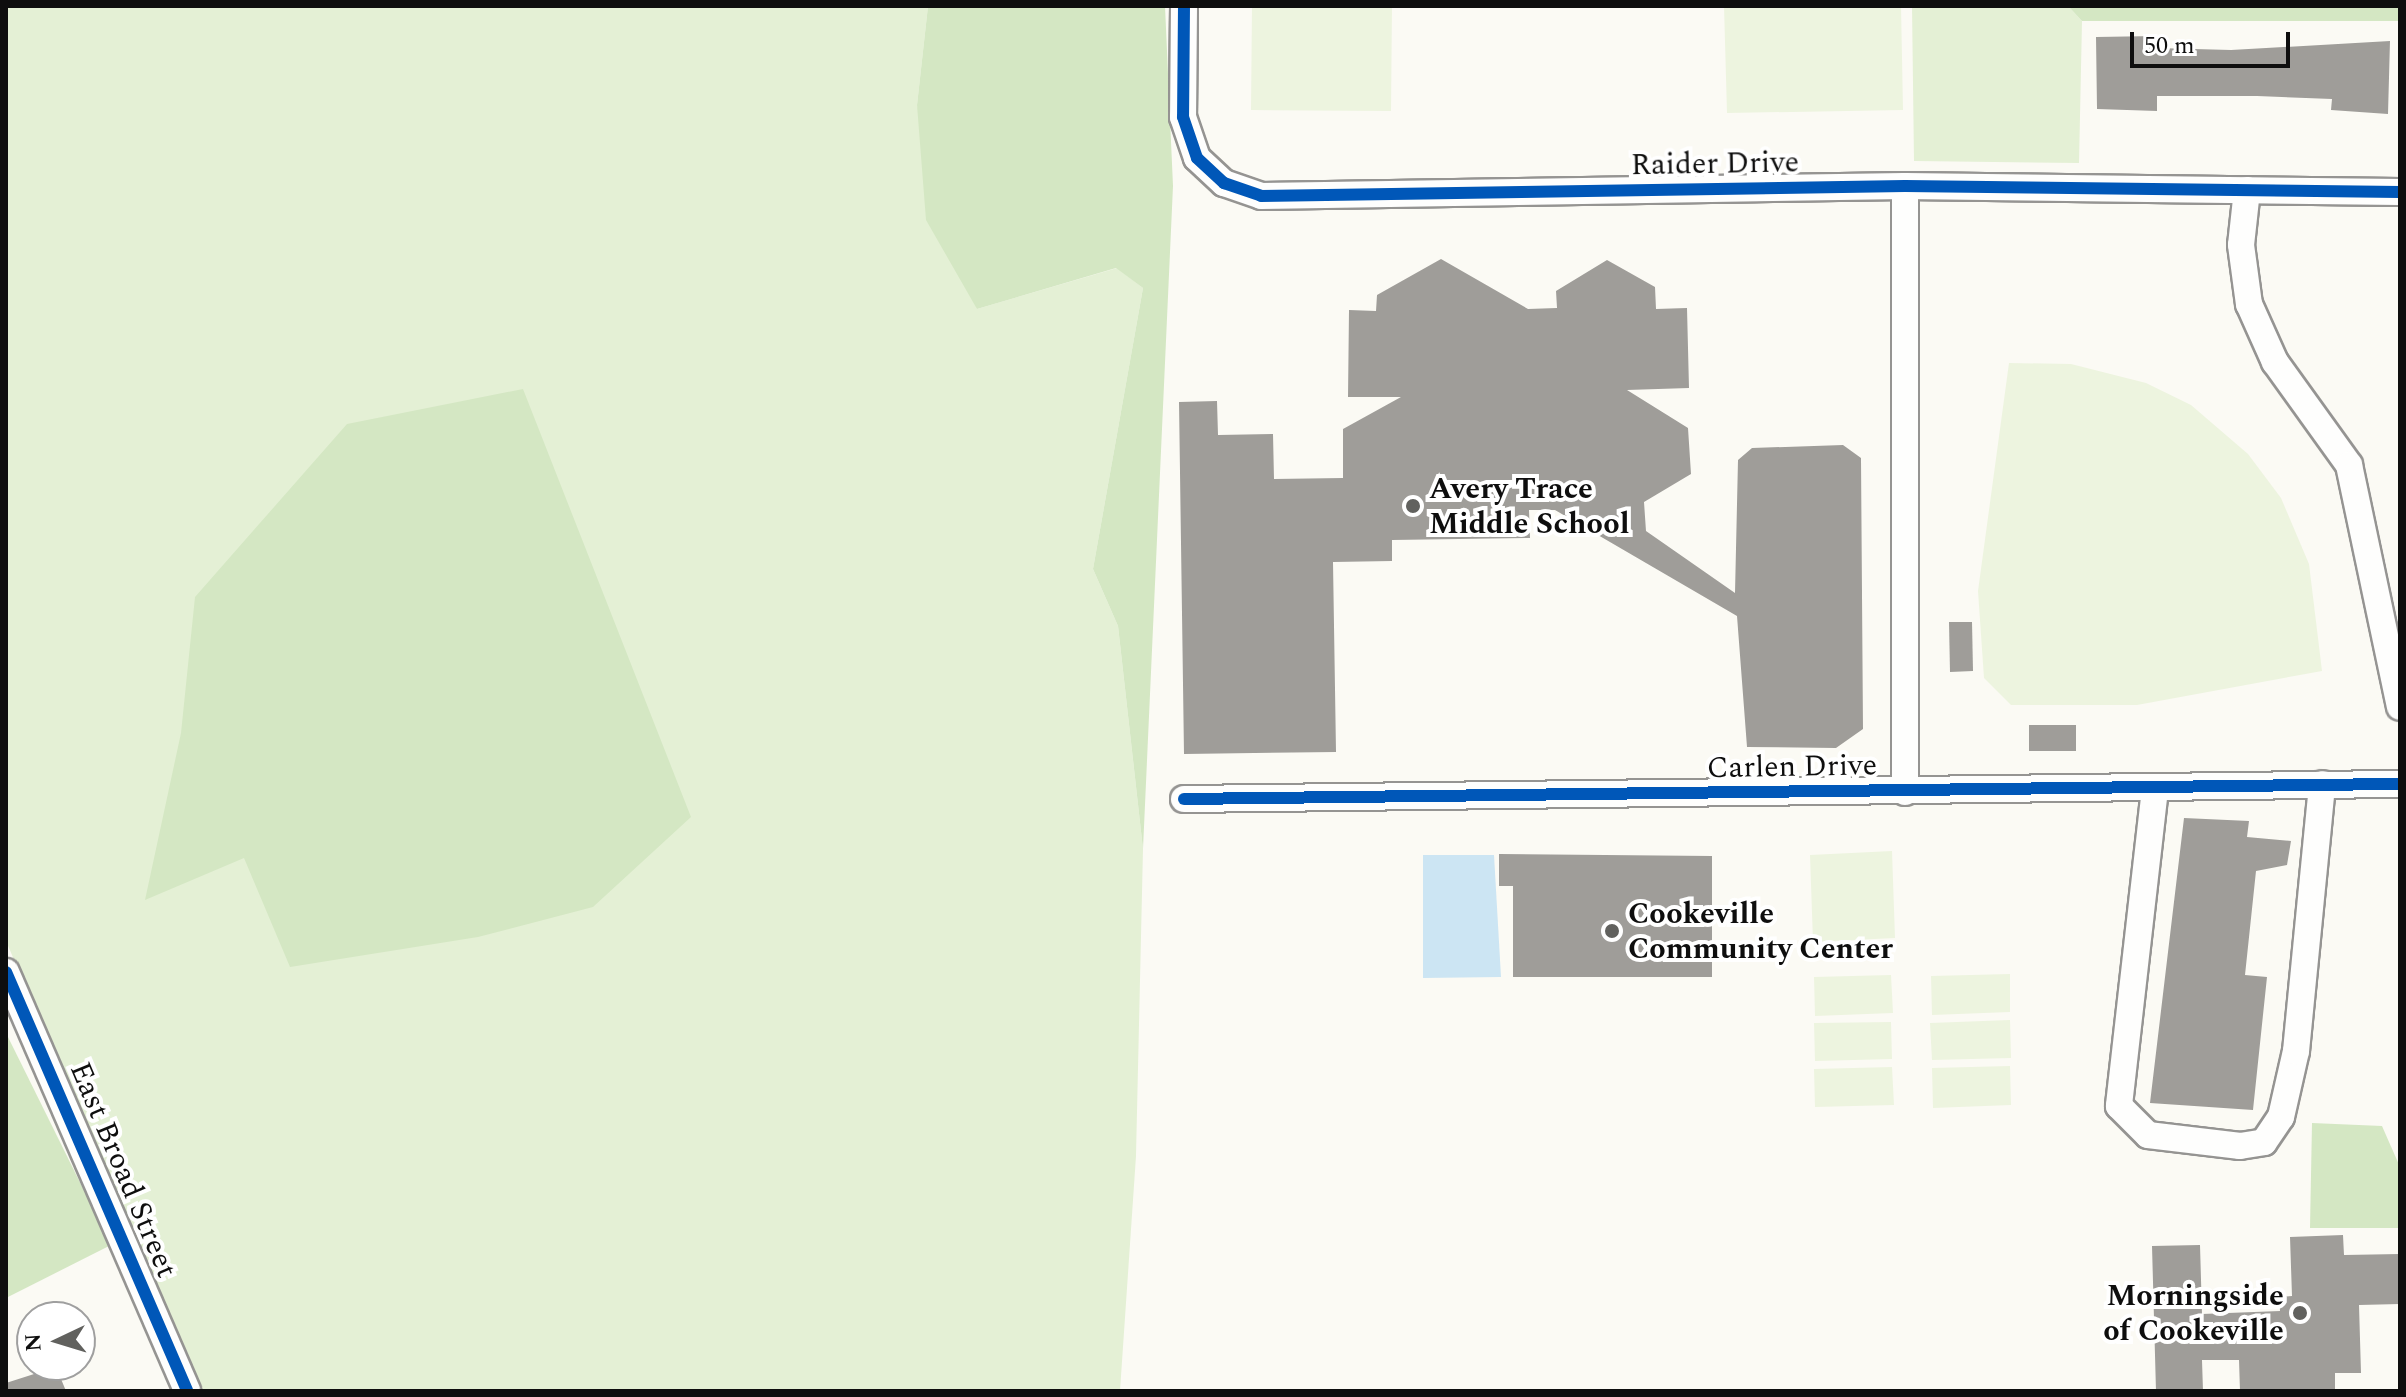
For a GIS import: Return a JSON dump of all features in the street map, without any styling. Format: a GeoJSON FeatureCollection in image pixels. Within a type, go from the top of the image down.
{"type":"FeatureCollection","features":[{"type":"Feature","properties":{"kind":"street","name":"Raider Drive"},"geometry":{"type":"LineString","coordinates":[[1184,6],[1183,117],[1197,158],[1224,183],[1261,196],[1905,186],[2400,192]]}},
{"type":"Feature","properties":{"kind":"street"},"geometry":{"type":"LineString","coordinates":[[1905,186],[1905,792]]}},
{"type":"Feature","properties":{"kind":"street"},"geometry":{"type":"LineString","coordinates":[[2247,190],[2241,245],[2249,304],[2275,362],[2349,465],[2400,707]]}},
{"type":"Feature","properties":{"kind":"street"},"geometry":{"type":"LineString","coordinates":[[2155,789],[2119,1106],[2148,1135],[2240,1146],[2264,1142],[2281,1117],[2296,1051],[2322,784]]}},
{"type":"Feature","properties":{"kind":"street","name":"Carlen Drive"},"geometry":{"type":"LineString","coordinates":[[1184,799],[2400,784]]}},
{"type":"Feature","properties":{"kind":"street","name":"East Broad Street"},"geometry":{"type":"LineString","coordinates":[[6,972],[187,1391]]}},
{"type":"Feature","properties":{"kind":"green space"},"geometry":{"type":"Polygon","coordinates":[[[6,6],[928,6],[917,105],[977,309],[1117,268],[1143,288],[1093,569],[1118,626],[1143,849],[1136,1156],[1120,1391],[198,1391],[6,941],[6,6]]]}},
{"type":"Feature","properties":{"kind":"green space"},"geometry":{"type":"Polygon","coordinates":[[[928,6],[1165,6],[1173,186],[1143,849],[1118,626],[1093,569],[1143,288],[1116,268],[977,309],[926,220],[917,105],[928,6]]]}},
{"type":"Feature","properties":{"kind":"green space"},"geometry":{"type":"Polygon","coordinates":[[[1252,6],[1392,6],[1391,111],[1251,110],[1252,6]]]}},
{"type":"Feature","properties":{"kind":"green space"},"geometry":{"type":"Polygon","coordinates":[[[1724,6],[1901,6],[1903,110],[1727,113],[1724,6]]]}},
{"type":"Feature","properties":{"kind":"green space"},"geometry":{"type":"Polygon","coordinates":[[[1912,6],[2068,6],[2082,21],[2079,163],[1914,161],[1912,6]]]}},
{"type":"Feature","properties":{"kind":"green space"},"geometry":{"type":"Polygon","coordinates":[[[2068,6],[2400,6],[2400,21],[2082,21],[2068,6]]]}},
{"type":"Feature","properties":{"kind":"green space"},"geometry":{"type":"Polygon","coordinates":[[[2009,363],[2071,364],[2146,383],[2191,405],[2248,454],[2281,498],[2309,564],[2322,671],[2137,705],[2011,705],[1984,678],[1978,591],[2009,363]]]}},
{"type":"Feature","properties":{"kind":"green space"},"geometry":{"type":"Polygon","coordinates":[[[523,389],[691,817],[593,907],[478,937],[290,967],[244,858],[145,900],[181,733],[195,597],[347,424],[523,389]]]}},
{"type":"Feature","properties":{"kind":"green space"},"geometry":{"type":"Polygon","coordinates":[[[1892,851],[1895,938],[1813,942],[1810,855],[1892,851]]]}},
{"type":"Feature","properties":{"kind":"green space"},"geometry":{"type":"Polygon","coordinates":[[[2010,974],[2010,1012],[1932,1015],[1931,976],[2010,974]]]}},
{"type":"Feature","properties":{"kind":"green space"},"geometry":{"type":"Polygon","coordinates":[[[1891,975],[1893,1013],[1815,1016],[1814,977],[1891,975]]]}},
{"type":"Feature","properties":{"kind":"green space"},"geometry":{"type":"Polygon","coordinates":[[[2010,1020],[2011,1058],[1932,1060],[1930,1023],[2010,1020]]]}},
{"type":"Feature","properties":{"kind":"green space"},"geometry":{"type":"Polygon","coordinates":[[[1891,1022],[1892,1059],[1815,1061],[1814,1023],[1891,1022]]]}},
{"type":"Feature","properties":{"kind":"green space"},"geometry":{"type":"Polygon","coordinates":[[[6,1033],[111,1245],[6,1298],[6,1033]]]}},
{"type":"Feature","properties":{"kind":"green space"},"geometry":{"type":"Polygon","coordinates":[[[2010,1066],[2011,1105],[1933,1108],[1932,1068],[2010,1066]]]}},
{"type":"Feature","properties":{"kind":"green space"},"geometry":{"type":"Polygon","coordinates":[[[1892,1067],[1894,1105],[1815,1107],[1814,1069],[1892,1067]]]}},
{"type":"Feature","properties":{"kind":"green space"},"geometry":{"type":"Polygon","coordinates":[[[2312,1123],[2382,1126],[2400,1167],[2400,1228],[2310,1228],[2312,1123]]]}},
{"type":"Feature","properties":{"kind":"water"},"geometry":{"type":"Polygon","coordinates":[[[1423,855],[1494,855],[1501,977],[1423,978],[1423,855]]]}},
{"type":"Feature","properties":{"kind":"building"},"geometry":{"type":"Polygon","coordinates":[[[2156,36],[2157,48],[2231,50],[2390,41],[2388,114],[2331,110],[2332,99],[2257,96],[2157,96],[2157,111],[2097,109],[2096,37],[2156,36]]]}},
{"type":"Feature","properties":{"kind":"building","name":"Avery Trace Middle School"},"geometry":{"type":"Polygon","coordinates":[[[1441,259],[1528,309],[1557,308],[1556,291],[1607,260],[1655,287],[1656,309],[1687,308],[1689,388],[1627,390],[1688,428],[1691,474],[1644,502],[1646,531],[1735,593],[1738,460],[1752,448],[1843,445],[1861,458],[1863,729],[1836,748],[1747,747],[1737,616],[1555,510],[1529,510],[1530,538],[1392,540],[1392,561],[1333,562],[1336,752],[1184,754],[1179,402],[1217,401],[1218,435],[1273,434],[1274,479],[1343,478],[1343,429],[1401,397],[1348,397],[1349,310],[1376,311],[1377,295],[1441,259]]]}},
{"type":"Feature","properties":{"kind":"building"},"geometry":{"type":"Polygon","coordinates":[[[1949,622],[1972,622],[1973,671],[1950,672],[1949,622]]]}},
{"type":"Feature","properties":{"kind":"building"},"geometry":{"type":"Polygon","coordinates":[[[2029,725],[2076,725],[2076,751],[2029,751],[2029,725]]]}},
{"type":"Feature","properties":{"kind":"building"},"geometry":{"type":"Polygon","coordinates":[[[2184,818],[2249,821],[2247,837],[2291,841],[2287,865],[2256,871],[2245,975],[2267,977],[2253,1110],[2150,1103],[2184,818]]]}},
{"type":"Feature","properties":{"kind":"building","name":"Cookeville Community Center"},"geometry":{"type":"Polygon","coordinates":[[[1499,854],[1712,856],[1712,977],[1513,977],[1513,886],[1499,886],[1499,854]]]}},
{"type":"Feature","properties":{"kind":"building","name":"Morningside of Cookeville"},"geometry":{"type":"Polygon","coordinates":[[[2343,1235],[2344,1255],[2400,1254],[2400,1304],[2359,1305],[2361,1373],[2335,1373],[2335,1391],[2240,1391],[2239,1360],[2202,1360],[2203,1391],[2156,1391],[2152,1246],[2200,1245],[2202,1314],[2280,1311],[2279,1297],[2292,1296],[2290,1237],[2343,1235]]]}},
{"type":"Feature","properties":{"kind":"building"},"geometry":{"type":"Polygon","coordinates":[[[16,1380],[62,1381],[66,1391],[6,1391],[6,1383],[16,1380]]]}},
{"type":"Feature","properties":{"kind":"cycle path"},"geometry":{"type":"LineString","coordinates":[[1184,6],[1183,117],[1197,158],[1224,183],[1261,196],[1905,186],[2400,192]]}},
{"type":"Feature","properties":{"kind":"cycle path"},"geometry":{"type":"LineString","coordinates":[[1184,799],[2400,784]]}},
{"type":"Feature","properties":{"kind":"cycle path"},"geometry":{"type":"LineString","coordinates":[[6,972],[187,1391]]}},
{"type":"Feature","properties":{"kind":"place","name":"Avery Trace Middle School"},"geometry":{"type":"Point","coordinates":[1413,506]}},
{"type":"Feature","properties":{"kind":"place","name":"Cookeville Community Center"},"geometry":{"type":"Point","coordinates":[1612,931]}},
{"type":"Feature","properties":{"kind":"place","name":"Morningside of Cookeville"},"geometry":{"type":"Point","coordinates":[2300,1313]}}]}
